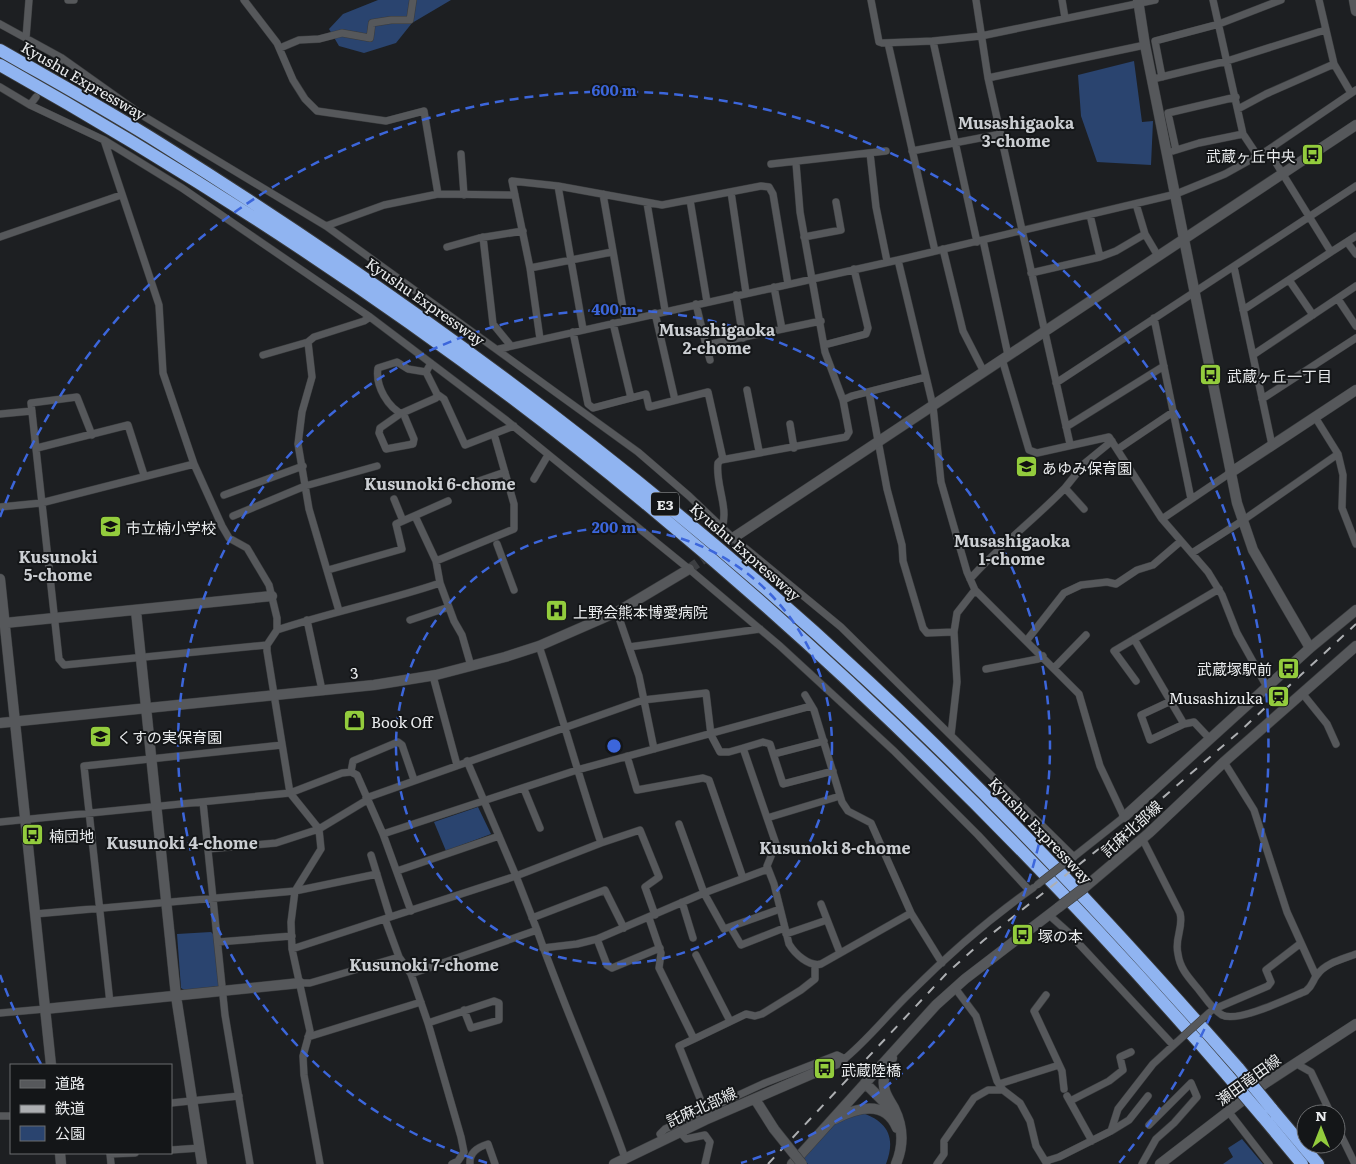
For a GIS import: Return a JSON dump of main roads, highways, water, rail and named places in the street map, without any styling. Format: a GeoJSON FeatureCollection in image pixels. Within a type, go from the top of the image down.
{"type":"FeatureCollection","features":[{"type":"Feature","properties":{"kind":"highway","name":"Kyushu Expressway"},"geometry":{"type":"LineString","coordinates":[[0,50],[159,143],[339,259],[454,340],[652,493],[801,621],[912,723],[1078,891],[1238,1068],[1302,1164]]}},
{"type":"Feature","properties":{"kind":"highway","name":"Kyushu Expressway"},"geometry":{"type":"LineString","coordinates":[[0,65],[195,180],[327,266],[488,380],[643,501],[791,628],[918,746],[1014,842],[1228,1076],[1267,1112],[1318,1164]]}},
{"type":"Feature","properties":{"kind":"tunnel"},"geometry":{"type":"LineString","coordinates":[[689,569],[733,538]]}},
{"type":"Feature","properties":{"kind":"railway"},"geometry":{"type":"LineString","coordinates":[[768,1164],[946,974],[984,940],[1159,801],[1239,732],[1356,624]]}},
{"type":"Feature","properties":{"kind":"place","name":"武蔵ヶ丘中央"},"geometry":{"type":"Point","coordinates":[1312,155]}},
{"type":"Feature","properties":{"kind":"place","name":"武蔵ヶ丘一丁目"},"geometry":{"type":"Point","coordinates":[1211,375]}},
{"type":"Feature","properties":{"kind":"place","name":"あゆみ保育園"},"geometry":{"type":"Point","coordinates":[1026,467]}},
{"type":"Feature","properties":{"kind":"place","name":"市立楠小学校"},"geometry":{"type":"Point","coordinates":[110,527]}},
{"type":"Feature","properties":{"kind":"place","name":"上野会熊本博愛病院"},"geometry":{"type":"Point","coordinates":[557,611]}},
{"type":"Feature","properties":{"kind":"place","name":"武蔵塚駅前"},"geometry":{"type":"Point","coordinates":[1288,668]}},
{"type":"Feature","properties":{"kind":"place","name":"Musashizuka"},"geometry":{"type":"Point","coordinates":[1279,697]}},
{"type":"Feature","properties":{"kind":"place","name":"Book Off"},"geometry":{"type":"Point","coordinates":[355,721]}},
{"type":"Feature","properties":{"kind":"place","name":"くすの実保育園"},"geometry":{"type":"Point","coordinates":[101,736]}},
{"type":"Feature","properties":{"kind":"place","name":"楠団地"},"geometry":{"type":"Point","coordinates":[33,835]}},
{"type":"Feature","properties":{"kind":"place","name":"塚の本"},"geometry":{"type":"Point","coordinates":[1022,935]}},
{"type":"Feature","properties":{"kind":"place","name":"武蔵陸橋"},"geometry":{"type":"Point","coordinates":[825,1069]}},
{"type":"Feature","properties":{"kind":"district","name":"Musashigaoka 3-chome"},"geometry":{"type":"Point","coordinates":[1016,131]}},
{"type":"Feature","properties":{"kind":"district","name":"Musashigaoka 2-chome"},"geometry":{"type":"Point","coordinates":[717,338]}},
{"type":"Feature","properties":{"kind":"district","name":"Kusunoki 6-chome"},"geometry":{"type":"Point","coordinates":[440,483]}},
{"type":"Feature","properties":{"kind":"district","name":"Musashigaoka 1-chome"},"geometry":{"type":"Point","coordinates":[1012,549]}},
{"type":"Feature","properties":{"kind":"district","name":"Kusunoki 5-chome"},"geometry":{"type":"Point","coordinates":[58,565]}},
{"type":"Feature","properties":{"kind":"district","name":"Kusunoki 4-chome"},"geometry":{"type":"Point","coordinates":[182,842]}},
{"type":"Feature","properties":{"kind":"district","name":"Kusunoki 8-chome"},"geometry":{"type":"Point","coordinates":[835,847]}},
{"type":"Feature","properties":{"kind":"district","name":"Kusunoki 7-chome"},"geometry":{"type":"Point","coordinates":[424,964]}}]}
